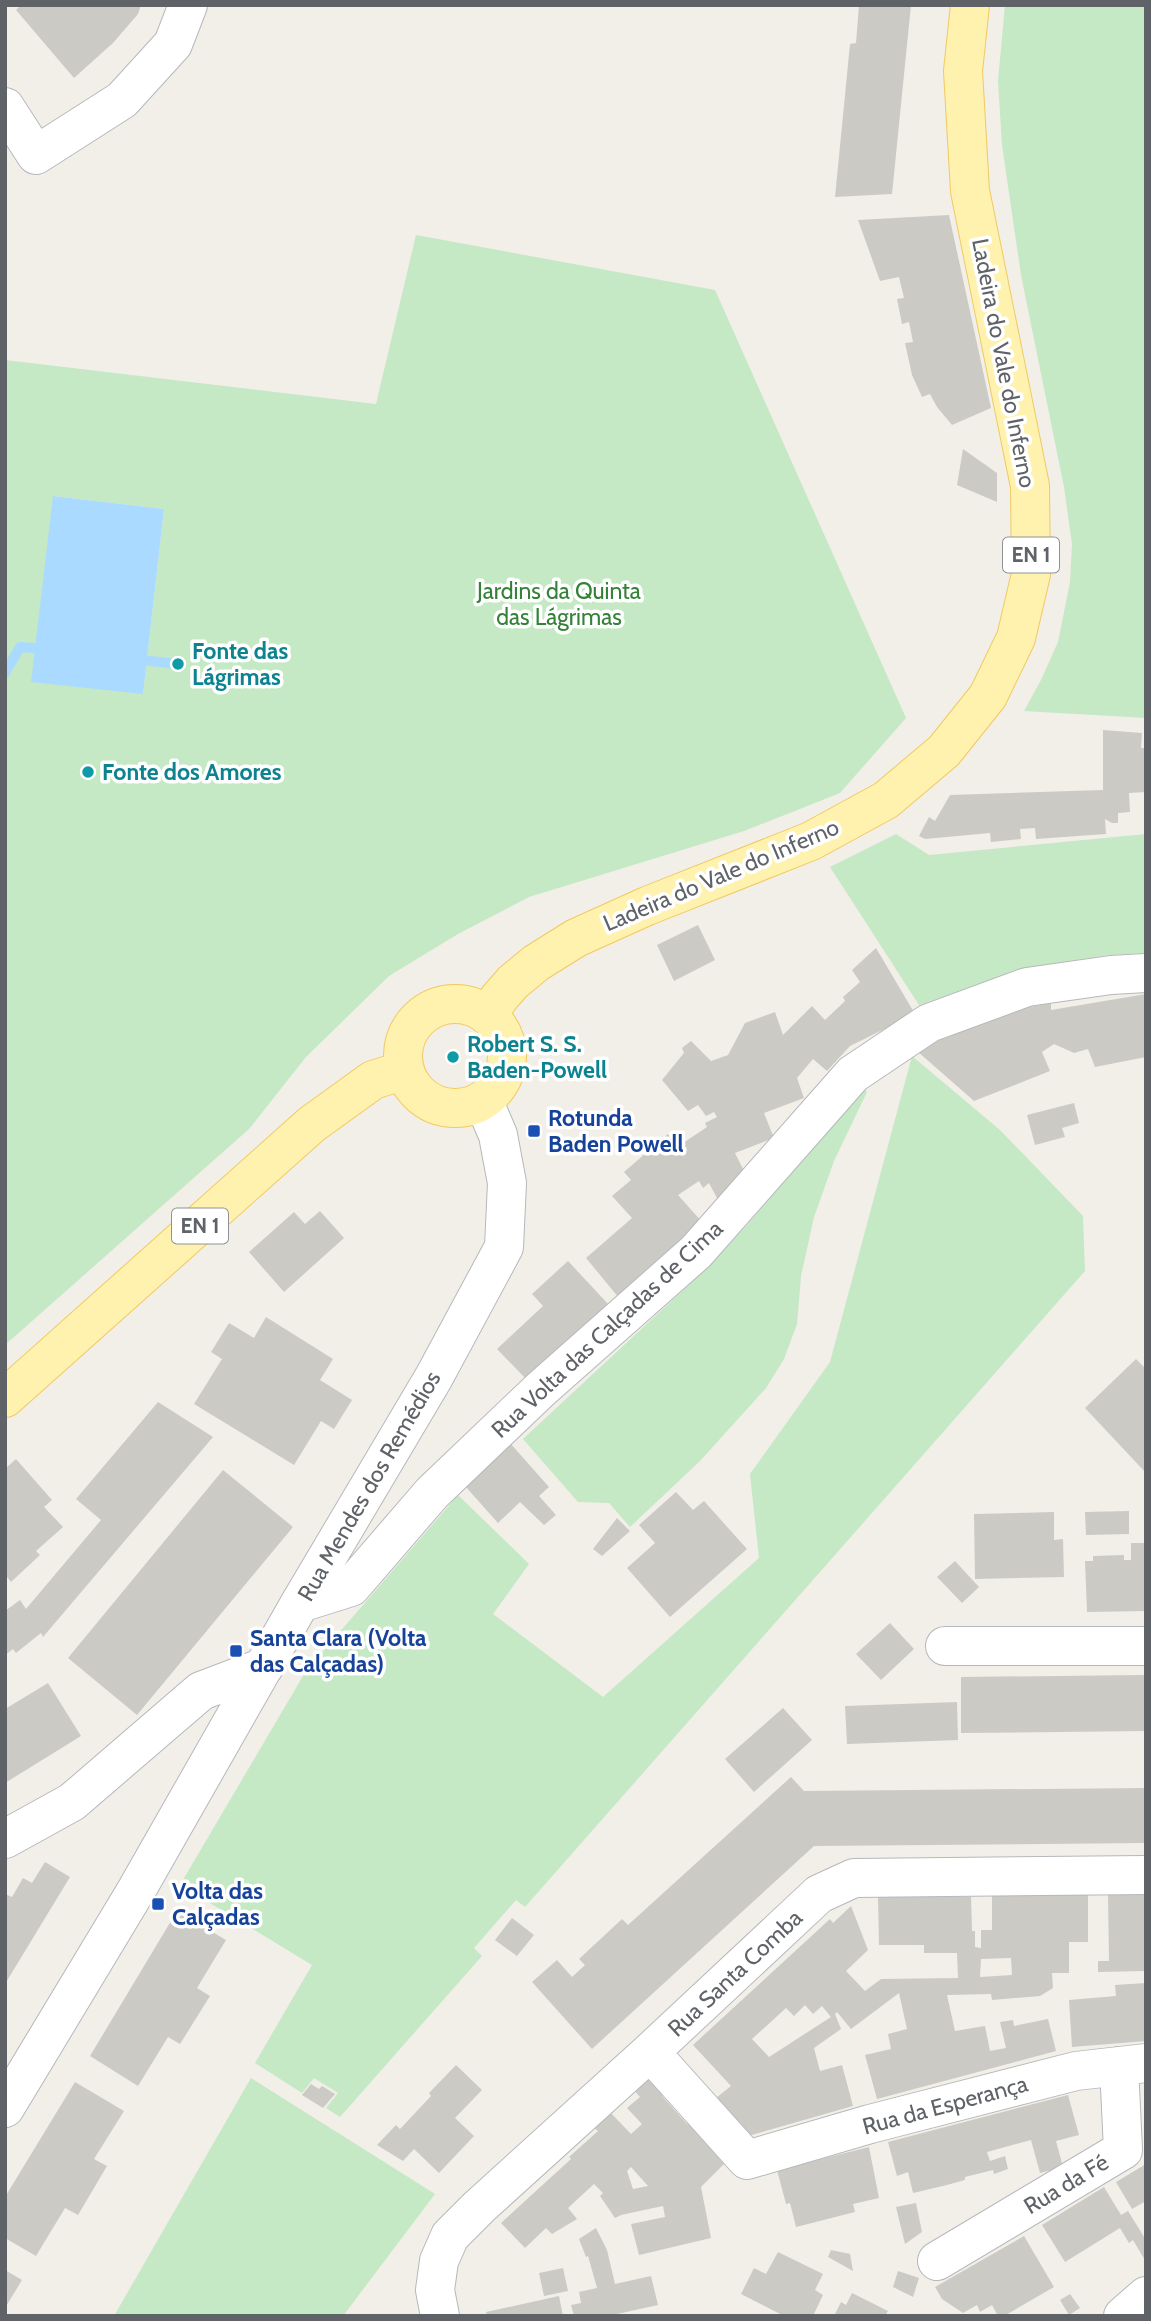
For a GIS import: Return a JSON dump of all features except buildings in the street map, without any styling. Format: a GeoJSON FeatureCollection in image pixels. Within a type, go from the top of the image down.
{"type":"FeatureCollection","features":[{"type":"Feature","properties":{"kind":"main road","name":"Ladeira do Vale do Inferno"},"geometry":{"type":"LineString","coordinates":[[488,1016],[513,982],[536,962],[576,938],[647,906],[811,841],[886,800],[944,751],[988,696],[1016,638],[1031,574],[1030,486],[970,191],[963,71],[971,5]]}},
{"type":"Feature","properties":{"kind":"main road"},"geometry":{"type":"LineString","coordinates":[[457,1004],[472,1007],[488,1016],[503,1036],[506,1050],[502,1079],[494,1090],[483,1100],[467,1107],[450,1108],[434,1103],[420,1094],[408,1080],[405,1070],[404,1045],[417,1020],[429,1010],[457,1004]]}},
{"type":"Feature","properties":{"kind":"main road","name":"EN 1"},"geometry":{"type":"LineString","coordinates":[[5,1398],[312,1124],[373,1080],[405,1070]]}},
{"type":"Feature","properties":{"kind":"street"},"geometry":{"type":"LineString","coordinates":[[5,107],[36,155],[122,100],[173,44],[188,5]]}},
{"type":"Feature","properties":{"kind":"street","name":"Rua Volta das Calçadas de Cima"},"geometry":{"type":"LineString","coordinates":[[300,1604],[351,1587],[432,1493],[540,1390],[696,1252],[853,1074],[929,1023],[1027,987],[1146,973]]}},
{"type":"Feature","properties":{"kind":"street","name":"Rua Mendes dos Remédios"},"geometry":{"type":"LineString","coordinates":[[5,2108],[137,1889],[434,1377],[503,1247],[507,1183],[498,1135],[483,1100]]}},
{"type":"Feature","properties":{"kind":"street"},"geometry":{"type":"LineString","coordinates":[[945,1646],[1146,1646]]}},
{"type":"Feature","properties":{"kind":"street"},"geometry":{"type":"LineString","coordinates":[[5,1839],[72,1802],[201,1691],[264,1667]]}},
{"type":"Feature","properties":{"kind":"street","name":"Rua Santa Comba"},"geometry":{"type":"LineString","coordinates":[[438,2303],[439,2260],[450,2236],[820,1894],[854,1878],[1146,1875]]}},
{"type":"Feature","properties":{"kind":"street","name":"Rua da Esperança"},"geometry":{"type":"LineString","coordinates":[[650,2052],[747,2160],[870,2124],[1076,2071],[1132,2064]]}},
{"type":"Feature","properties":{"kind":"street","name":"Rua da Fé"},"geometry":{"type":"LineString","coordinates":[[937,2261],[1123,2150],[1132,2064]]}},
{"type":"Feature","properties":{"kind":"street"},"geometry":{"type":"LineString","coordinates":[[1123,2316],[1146,2296]]}},
{"type":"Feature","properties":{"kind":"green space"},"geometry":{"type":"Polygon","coordinates":[[[1005,5],[1146,5],[1146,718],[1024,711],[1058,642],[1070,582],[1072,544],[1064,487],[1021,275],[1002,145],[998,81],[1005,5]]]}},
{"type":"Feature","properties":{"kind":"green space","name":"Jardins da Quinta das Lágrimas"},"geometry":{"type":"Polygon","coordinates":[[[416,235],[715,290],[906,718],[840,793],[744,831],[529,897],[458,934],[389,976],[306,1057],[249,1129],[5,1345],[5,360],[376,404],[416,235]],[[53,496],[143,694],[164,509],[53,496]]]}},
{"type":"Feature","properties":{"kind":"green space"},"geometry":{"type":"Polygon","coordinates":[[[896,834],[929,855],[1146,834],[1146,953],[1109,955],[1023,968],[919,1005],[830,867],[896,834]]]}},
{"type":"Feature","properties":{"kind":"green space"},"geometry":{"type":"Polygon","coordinates":[[[912,1056],[1000,1130],[1083,1216],[1085,1271],[525,1907],[516,1900],[474,1948],[482,1956],[340,2117],[326,2108],[338,2093],[314,2078],[302,2093],[255,2063],[312,1965],[180,1885],[306,1671],[458,1495],[529,1564],[493,1614],[603,1697],[759,1558],[750,1474],[830,1362],[912,1056]]]}},
{"type":"Feature","properties":{"kind":"green space"},"geometry":{"type":"Polygon","coordinates":[[[863,1089],[867,1092],[834,1161],[814,1217],[801,1276],[797,1324],[784,1359],[766,1388],[700,1461],[630,1527],[609,1503],[578,1502],[523,1439],[707,1268],[863,1089]]]}},
{"type":"Feature","properties":{"kind":"green space"},"geometry":{"type":"Polygon","coordinates":[[[251,2078],[435,2194],[343,2316],[114,2316],[251,2078]]]}},
{"type":"Feature","properties":{"kind":"water"},"geometry":{"type":"Polygon","coordinates":[[[53,496],[164,509],[143,694],[31,682],[53,496]]]}},
{"type":"Feature","properties":{"kind":"waterway"},"geometry":{"type":"LineString","coordinates":[[5,673],[20,647],[47,649]]}},
{"type":"Feature","properties":{"kind":"waterway"},"geometry":{"type":"LineString","coordinates":[[132,659],[178,664]]}},
{"type":"Feature","properties":{"kind":"place","name":"Fonte das Lágrimas"},"geometry":{"type":"Point","coordinates":[178,664]}},
{"type":"Feature","properties":{"kind":"place","name":"Fonte dos Amores"},"geometry":{"type":"Point","coordinates":[88,772]}},
{"type":"Feature","properties":{"kind":"place","name":"Robert S. S. Baden-Powell"},"geometry":{"type":"Point","coordinates":[453,1057]}},
{"type":"Feature","properties":{"kind":"place","name":"Rotunda Baden Powell"},"geometry":{"type":"Point","coordinates":[534,1131]}},
{"type":"Feature","properties":{"kind":"place","name":"Santa Clara (Volta das Calçadas)"},"geometry":{"type":"Point","coordinates":[236,1651]}},
{"type":"Feature","properties":{"kind":"place","name":"Volta das Calçadas"},"geometry":{"type":"Point","coordinates":[158,1904]}}]}
